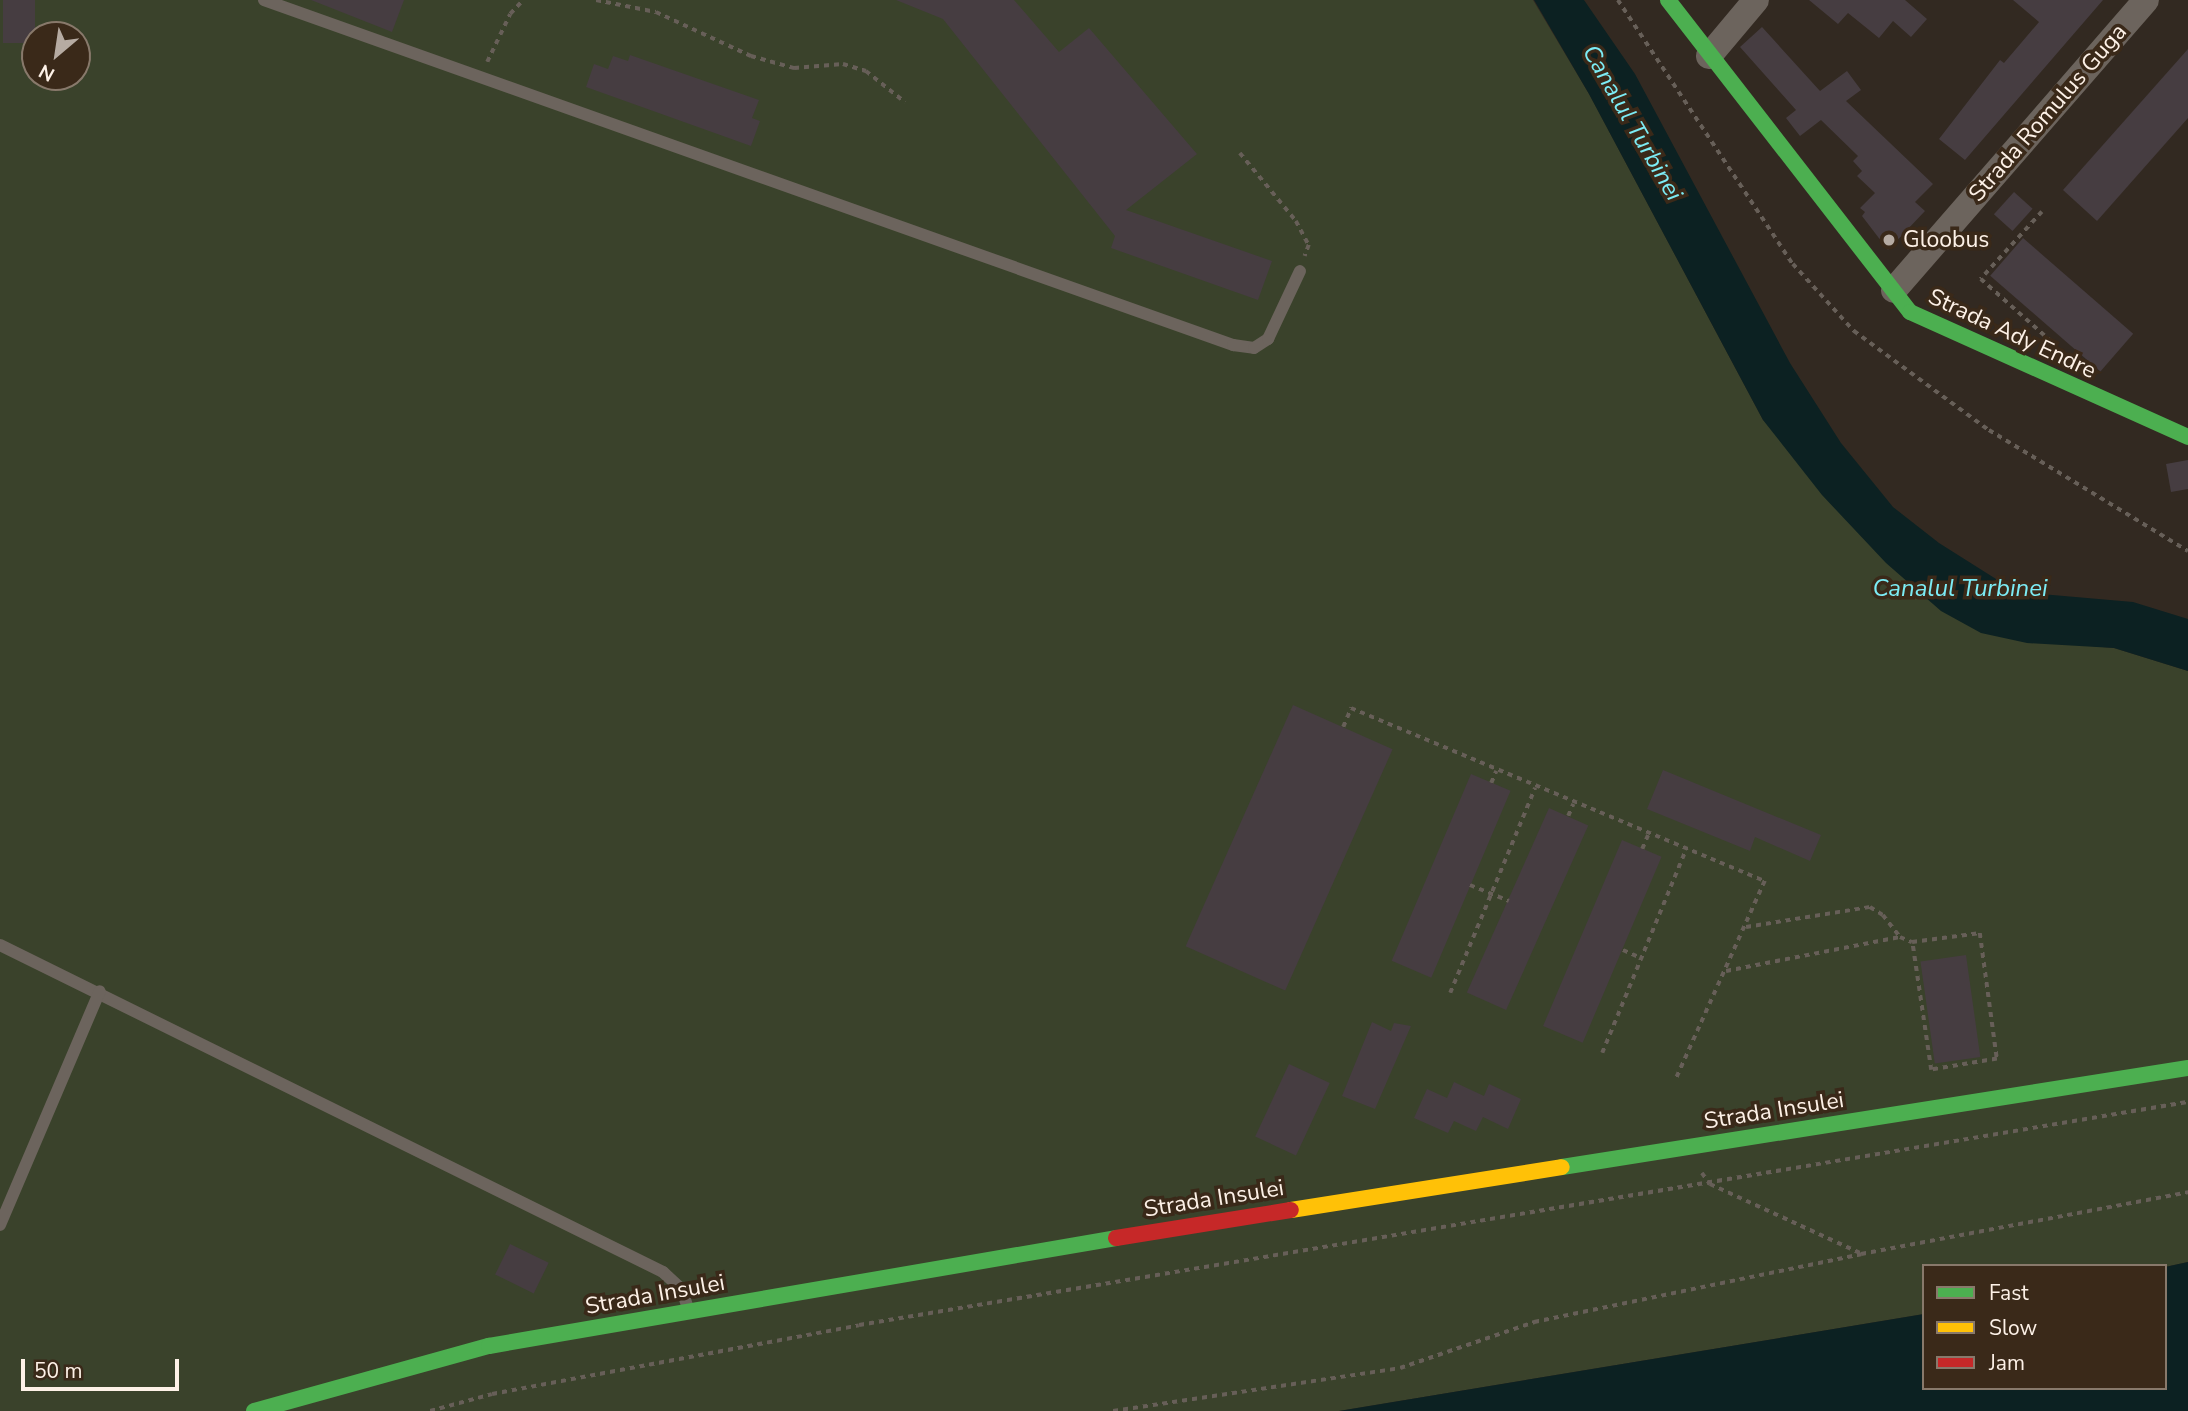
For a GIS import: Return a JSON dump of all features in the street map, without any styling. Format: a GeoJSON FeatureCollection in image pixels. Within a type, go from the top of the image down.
{"type":"FeatureCollection","features":[{"type":"Feature","properties":{"kind":"street","name":"Strada Ady Endre"},"geometry":{"type":"LineString","coordinates":[[1668,0],[1910,312],[1927,323],[2188,436]]}},
{"type":"Feature","properties":{"kind":"street"},"geometry":{"type":"LineString","coordinates":[[1709,56],[1756,0]]}},
{"type":"Feature","properties":{"kind":"street","name":"Strada Romulus Guga"},"geometry":{"type":"LineString","coordinates":[[1894,290],[2146,0]]}},
{"type":"Feature","properties":{"kind":"street","name":"Strada Insulei"},"geometry":{"type":"LineString","coordinates":[[254,1411],[489,1346],[1143,1233],[2188,1068]]}},
{"type":"Feature","properties":{"kind":"lane"},"geometry":{"type":"LineString","coordinates":[[264,0],[1233,345],[1254,348],[1268,340],[1300,271]]}},
{"type":"Feature","properties":{"kind":"lane"},"geometry":{"type":"LineString","coordinates":[[0,945],[100,991],[663,1272],[682,1290],[690,1313]]}},
{"type":"Feature","properties":{"kind":"lane"},"geometry":{"type":"LineString","coordinates":[[0,1225],[100,991]]}},
{"type":"Feature","properties":{"kind":"path"},"geometry":{"type":"LineString","coordinates":[[480,76],[510,14],[523,0]]}},
{"type":"Feature","properties":{"kind":"path"},"geometry":{"type":"LineString","coordinates":[[596,0],[656,12],[751,56],[794,68],[843,64],[866,71],[905,103]]}},
{"type":"Feature","properties":{"kind":"path"},"geometry":{"type":"LineString","coordinates":[[1240,153],[1296,220],[1309,244],[1300,271]]}},
{"type":"Feature","properties":{"kind":"path"},"geometry":{"type":"LineString","coordinates":[[2042,212],[1981,279],[2059,348]]}},
{"type":"Feature","properties":{"kind":"path"},"geometry":{"type":"LineString","coordinates":[[1343,727],[1351,708],[1573,804],[1765,881],[1676,1079]]}},
{"type":"Feature","properties":{"kind":"path"},"geometry":{"type":"LineString","coordinates":[[1491,783],[1496,771]]}},
{"type":"Feature","properties":{"kind":"path"},"geometry":{"type":"LineString","coordinates":[[1450,993],[1489,893],[1535,788]]}},
{"type":"Feature","properties":{"kind":"path"},"geometry":{"type":"LineString","coordinates":[[1568,816],[1573,804]]}},
{"type":"Feature","properties":{"kind":"path"},"geometry":{"type":"LineString","coordinates":[[1642,849],[1648,834]]}},
{"type":"Feature","properties":{"kind":"path"},"geometry":{"type":"LineString","coordinates":[[1602,1053],[1686,849]]}},
{"type":"Feature","properties":{"kind":"path"},"geometry":{"type":"LineString","coordinates":[[1471,885],[1509,901]]}},
{"type":"Feature","properties":{"kind":"path"},"geometry":{"type":"LineString","coordinates":[[1745,927],[1870,907],[1883,915],[1900,937],[1912,942],[1980,933],[1997,1059],[1931,1070],[1912,942]]}},
{"type":"Feature","properties":{"kind":"path"},"geometry":{"type":"LineString","coordinates":[[1726,971],[1900,937]]}},
{"type":"Feature","properties":{"kind":"path"},"geometry":{"type":"LineString","coordinates":[[1623,950],[1641,958]]}},
{"type":"Feature","properties":{"kind":"path"},"geometry":{"type":"LineString","coordinates":[[430,1411],[492,1394],[873,1323],[2188,1102]]}},
{"type":"Feature","properties":{"kind":"path"},"geometry":{"type":"LineString","coordinates":[[1683,1149],[1710,1184],[1861,1254]]}},
{"type":"Feature","properties":{"kind":"path"},"geometry":{"type":"LineString","coordinates":[[1113,1411],[1400,1368],[1535,1322],[1861,1254],[2188,1192]]}},
{"type":"Feature","properties":{"kind":"green space"},"geometry":{"type":"Polygon","coordinates":[[[0,0],[1533,0],[1589,94],[1763,420],[2079,645],[2114,648],[2188,671],[2188,1262],[2167,1267],[2167,1264],[1922,1264],[1922,1314],[1339,1411],[0,1411],[0,0]]]}},
{"type":"Feature","properties":{"kind":"water","name":"Canalul Turbinei"},"geometry":{"type":"Polygon","coordinates":[[[1534,0],[1584,0],[1635,74],[1790,363],[1841,443],[1893,507],[1939,543],[1996,579],[2041,594],[2133,602],[2188,619],[2188,671],[2114,648],[2027,643],[1981,633],[1941,611],[1886,563],[1822,495],[1763,420],[1589,94],[1534,0]]]}},
{"type":"Feature","properties":{"kind":"water"},"geometry":{"type":"Polygon","coordinates":[[[2188,1262],[2188,1411],[1339,1411],[1922,1314],[1922,1390],[2167,1390],[2167,1267],[2188,1262]]]}},
{"type":"Feature","properties":{"kind":"building"},"geometry":{"type":"Polygon","coordinates":[[[3,0],[35,0],[35,21],[21,21],[21,43],[3,43],[3,0]]]}},
{"type":"Feature","properties":{"kind":"building"},"geometry":{"type":"Polygon","coordinates":[[[311,0],[404,0],[392,32],[311,0]]]}},
{"type":"Feature","properties":{"kind":"building"},"geometry":{"type":"Polygon","coordinates":[[[896,0],[1014,0],[1059,52],[1089,28],[1197,154],[1126,210],[1272,261],[1258,300],[1111,248],[1115,236],[943,19],[896,0]]]}},
{"type":"Feature","properties":{"kind":"building"},"geometry":{"type":"Polygon","coordinates":[[[1809,0],[1905,0],[1927,19],[1911,37],[1893,21],[1879,38],[1848,13],[1838,24],[1809,0]]]}},
{"type":"Feature","properties":{"kind":"building"},"geometry":{"type":"Polygon","coordinates":[[[2013,0],[2103,0],[1965,160],[1939,139],[2000,60],[2004,63],[2039,22],[2013,0]]]}},
{"type":"Feature","properties":{"kind":"building"},"geometry":{"type":"Polygon","coordinates":[[[1762,27],[1820,91],[1847,71],[1861,90],[1846,101],[1933,184],[1915,202],[1925,211],[1888,250],[1862,216],[1865,212],[1860,208],[1875,193],[1857,176],[1862,171],[1853,161],[1858,156],[1821,120],[1800,136],[1786,118],[1796,110],[1740,47],[1762,27]]]}},
{"type":"Feature","properties":{"kind":"building"},"geometry":{"type":"Polygon","coordinates":[[[2188,49],[2188,118],[2097,221],[2063,190],[2188,49]]]}},
{"type":"Feature","properties":{"kind":"building"},"geometry":{"type":"Polygon","coordinates":[[[630,55],[759,100],[752,118],[760,121],[751,146],[586,87],[594,64],[608,69],[613,56],[628,61],[630,55]]]}},
{"type":"Feature","properties":{"kind":"building"},"geometry":{"type":"Polygon","coordinates":[[[2014,192],[2033,209],[2013,231],[1994,214],[2014,192]]]}},
{"type":"Feature","properties":{"kind":"building"},"geometry":{"type":"Polygon","coordinates":[[[2023,238],[2133,334],[2100,372],[1990,276],[2023,238]]]}},
{"type":"Feature","properties":{"kind":"building"},"geometry":{"type":"Polygon","coordinates":[[[2188,460],[2188,489],[2171,492],[2166,464],[2188,460]]]}},
{"type":"Feature","properties":{"kind":"building"},"geometry":{"type":"Polygon","coordinates":[[[1293,705],[1393,749],[1285,991],[1186,946],[1293,705]]]}},
{"type":"Feature","properties":{"kind":"building"},"geometry":{"type":"Polygon","coordinates":[[[1663,770],[1821,835],[1810,861],[1755,837],[1750,851],[1647,809],[1663,770]]]}},
{"type":"Feature","properties":{"kind":"building"},"geometry":{"type":"Polygon","coordinates":[[[1471,774],[1511,791],[1431,978],[1392,961],[1471,774]]]}},
{"type":"Feature","properties":{"kind":"building"},"geometry":{"type":"Polygon","coordinates":[[[1549,808],[1588,825],[1506,1010],[1467,993],[1549,808]]]}},
{"type":"Feature","properties":{"kind":"building"},"geometry":{"type":"Polygon","coordinates":[[[1622,840],[1662,857],[1583,1043],[1543,1026],[1622,840]]]}},
{"type":"Feature","properties":{"kind":"building"},"geometry":{"type":"Polygon","coordinates":[[[1966,955],[1980,1057],[1935,1063],[1920,961],[1966,955]]]}},
{"type":"Feature","properties":{"kind":"building"},"geometry":{"type":"Polygon","coordinates":[[[1372,1022],[1391,1031],[1394,1023],[1411,1026],[1375,1109],[1342,1096],[1372,1022]]]}},
{"type":"Feature","properties":{"kind":"building"},"geometry":{"type":"Polygon","coordinates":[[[1289,1064],[1330,1083],[1296,1156],[1255,1137],[1289,1064]]]}},
{"type":"Feature","properties":{"kind":"building"},"geometry":{"type":"Polygon","coordinates":[[[1454,1082],[1484,1096],[1489,1084],[1521,1099],[1508,1129],[1483,1117],[1476,1131],[1454,1121],[1448,1133],[1414,1118],[1427,1089],[1447,1098],[1454,1082]]]}},
{"type":"Feature","properties":{"kind":"building"},"geometry":{"type":"Polygon","coordinates":[[[510,1244],[549,1263],[534,1293],[495,1275],[510,1244]]]}},
{"type":"Feature","properties":{"kind":"traffic: fast"},"geometry":{"type":"LineString","coordinates":[[1668,0],[1910,312],[2188,437]]}},
{"type":"Feature","properties":{"kind":"traffic: fast"},"geometry":{"type":"LineString","coordinates":[[1562,1167],[2188,1068]]}},
{"type":"Feature","properties":{"kind":"traffic: fast"},"geometry":{"type":"LineString","coordinates":[[254,1411],[489,1346],[1116,1238]]}},
{"type":"Feature","properties":{"kind":"traffic: slow"},"geometry":{"type":"LineString","coordinates":[[1291,1210],[1562,1167]]}},
{"type":"Feature","properties":{"kind":"traffic: jam"},"geometry":{"type":"LineString","coordinates":[[1116,1238],[1291,1210]]}},
{"type":"Feature","properties":{"kind":"place","name":"Gloobus"},"geometry":{"type":"Point","coordinates":[1889,240]}}]}
